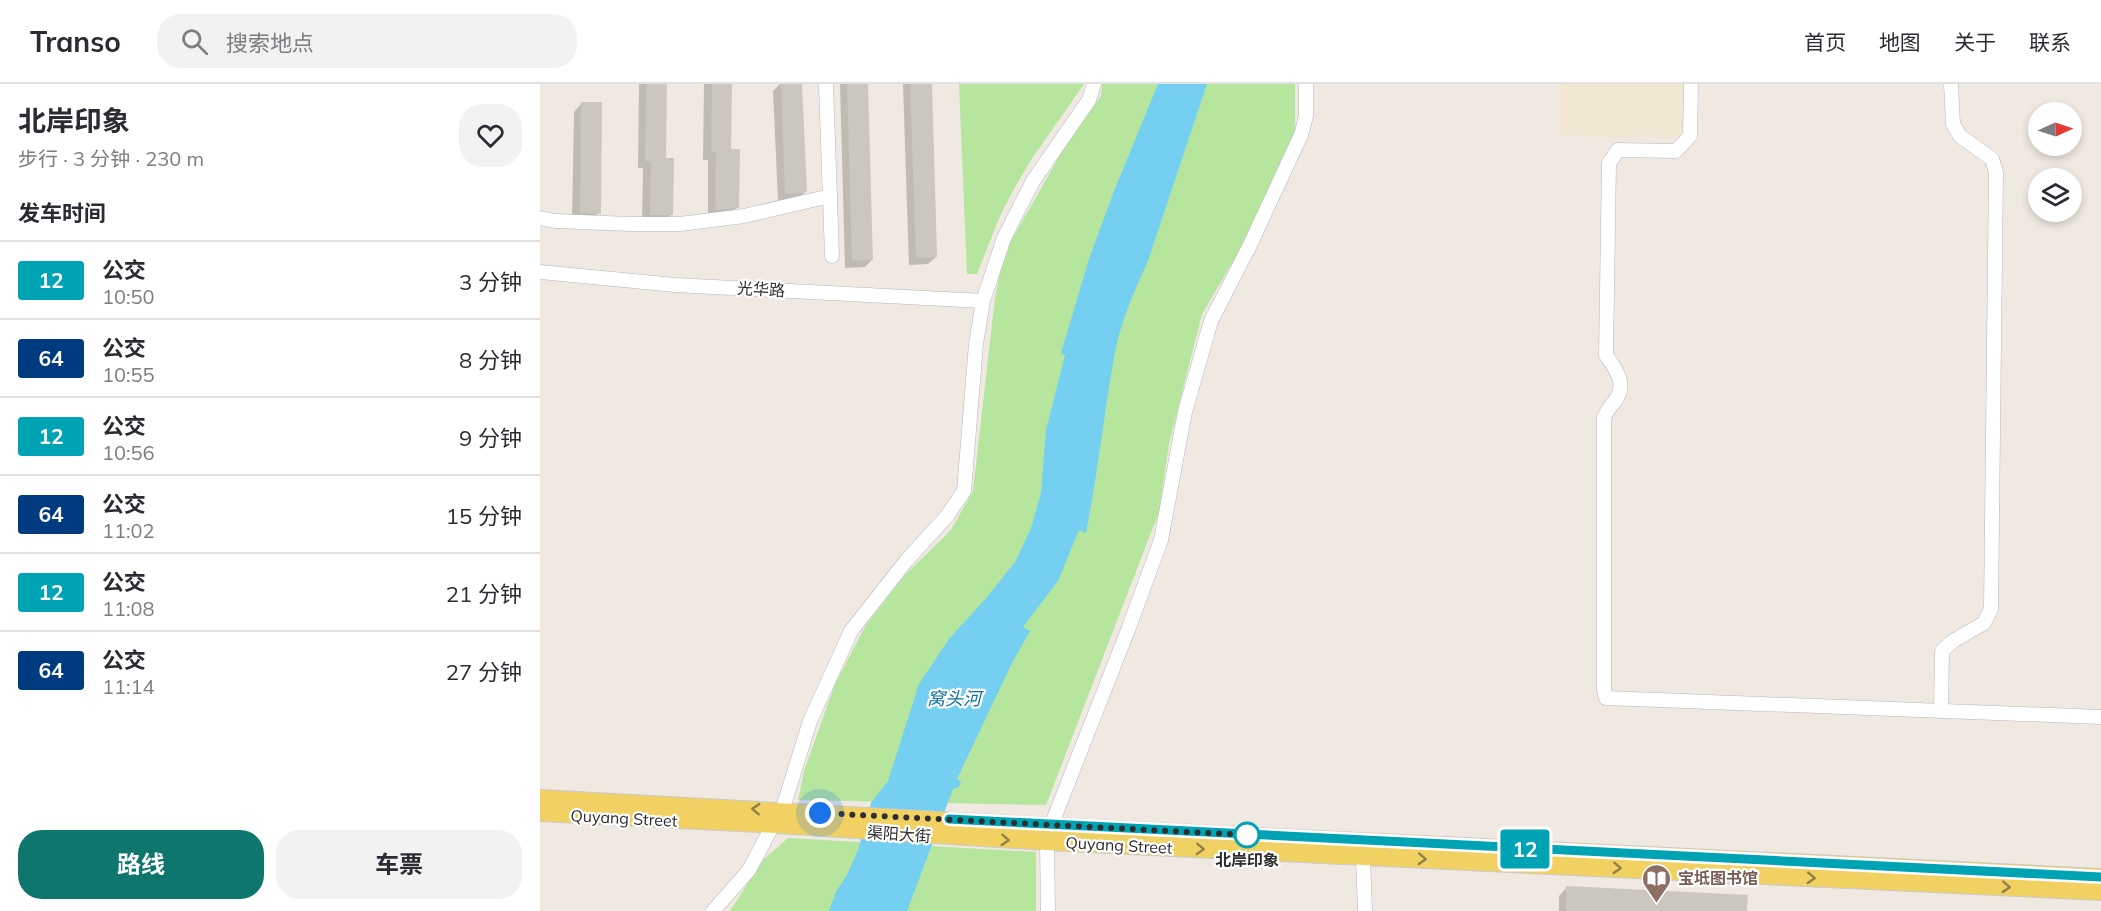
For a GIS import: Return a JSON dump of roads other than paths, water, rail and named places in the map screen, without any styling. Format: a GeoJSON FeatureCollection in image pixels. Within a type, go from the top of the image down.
{"type":"FeatureCollection","features":[{"type":"Feature","properties":{"kind":"main road"},"geometry":{"type":"LineString","coordinates":[[540,798],[783,811],[854,823]]}},
{"type":"Feature","properties":{"kind":"main road","name":"Quyang Street"},"geometry":{"type":"LineString","coordinates":[[540,813],[772,825],[854,823]]}},
{"type":"Feature","properties":{"kind":"main road","name":"渠阳大街"},"geometry":{"type":"LineString","coordinates":[[854,823],[949,819],[1049,834],[2101,877]]}},
{"type":"Feature","properties":{"kind":"main road","name":"渠阳大街"},"geometry":{"type":"LineString","coordinates":[[854,823],[946,837]]}},
{"type":"Feature","properties":{"kind":"main road","name":"Quyang Street"},"geometry":{"type":"LineString","coordinates":[[946,837],[1049,834],[1363,856]]}},
{"type":"Feature","properties":{"kind":"main road"},"geometry":{"type":"LineString","coordinates":[[1363,856],[2101,892]]}},
{"type":"Feature","properties":{"kind":"street"},"geometry":{"type":"LineString","coordinates":[[826,84],[832,256]]}},
{"type":"Feature","properties":{"kind":"street"},"geometry":{"type":"LineString","coordinates":[[783,811],[810,721],[851,631],[906,561],[947,516],[964,491],[976,344],[983,301],[1004,238],[1033,181],[1089,100],[1094,84]]}},
{"type":"Feature","properties":{"kind":"street"},"geometry":{"type":"LineString","coordinates":[[1048,911],[1049,834],[1161,540],[1185,412],[1211,321],[1301,135],[1306,116],[1306,84]]}},
{"type":"Feature","properties":{"kind":"street"},"geometry":{"type":"LineString","coordinates":[[1691,84],[1690,136],[1682,147],[1676,151],[1618,150],[1609,164],[1606,355],[1617,370],[1621,386],[1618,398],[1608,408],[1604,418],[1604,689],[1606,698],[2101,717]]}},
{"type":"Feature","properties":{"kind":"street"},"geometry":{"type":"LineString","coordinates":[[1941,711],[1942,651],[1953,641],[1984,622],[1991,609],[1996,172],[1992,159],[1960,135],[1953,124],[1951,84]]}},
{"type":"Feature","properties":{"kind":"street"},"geometry":{"type":"LineString","coordinates":[[540,218],[598,223],[680,224],[744,216],[830,196]]}},
{"type":"Feature","properties":{"kind":"street","name":"光华路"},"geometry":{"type":"LineString","coordinates":[[540,272],[675,285],[983,301]]}},
{"type":"Feature","properties":{"kind":"street"},"geometry":{"type":"LineString","coordinates":[[713,911],[749,870],[772,825]]}},
{"type":"Feature","properties":{"kind":"street"},"geometry":{"type":"LineString","coordinates":[[1363,856],[1365,911]]}},
{"type":"Feature","properties":{"kind":"water","name":"窝头河"},"geometry":{"type":"Polygon","coordinates":[[[1158,84],[1207,84],[1148,261],[1129,305],[1118,340],[1086,533],[1079,530],[1058,581],[1023,627],[1030,631],[1012,663],[957,779],[961,782],[959,787],[953,789],[907,911],[829,911],[836,892],[847,875],[858,850],[871,803],[888,781],[919,684],[949,639],[1015,562],[1031,528],[1041,493],[1046,430],[1065,355],[1061,353],[1089,259],[1158,84]]]}},
{"type":"Feature","properties":{"kind":"place","name":"北岸印象"},"geometry":{"type":"Point","coordinates":[1247,835]}},
{"type":"Feature","properties":{"kind":"place","name":"宝坻图书馆"},"geometry":{"type":"Point","coordinates":[1657,904]}}]}
